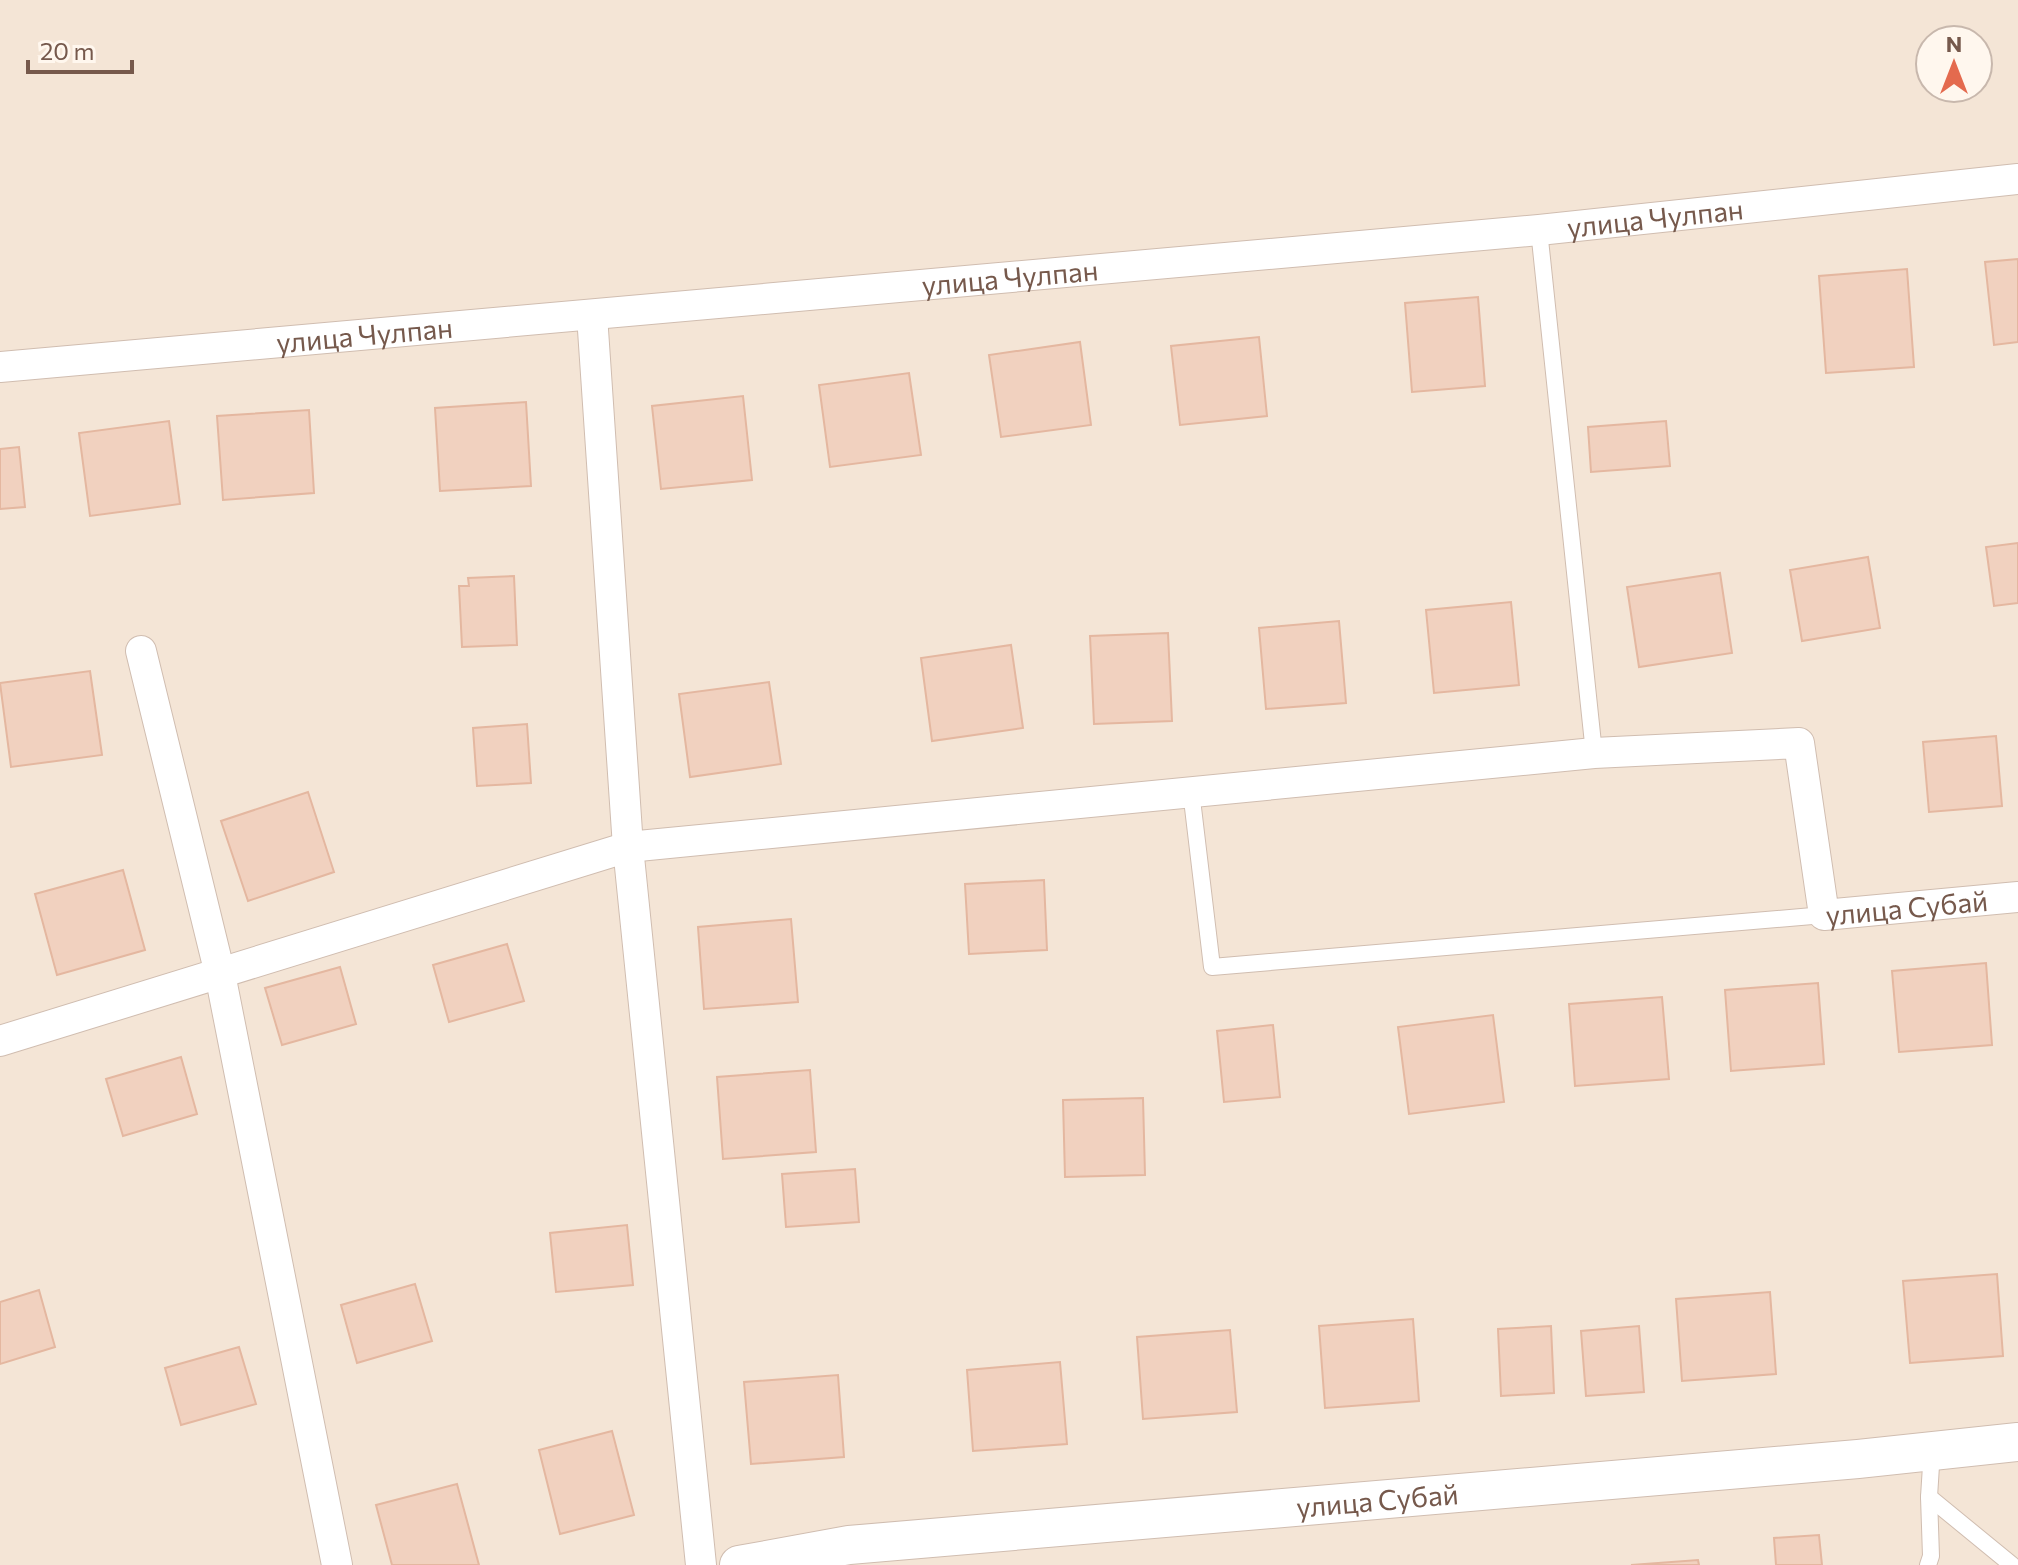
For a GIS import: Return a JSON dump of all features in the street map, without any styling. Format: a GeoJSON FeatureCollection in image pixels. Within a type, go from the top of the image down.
{"type":"FeatureCollection","features":[{"type":"Feature","properties":{"kind":"street","name":"улица Чулпан"},"geometry":{"type":"LineString","coordinates":[[0,367],[1539,230],[2018,179]]}},
{"type":"Feature","properties":{"kind":"street"},"geometry":{"type":"LineString","coordinates":[[592,315],[628,847],[701,1565]]}},
{"type":"Feature","properties":{"kind":"street"},"geometry":{"type":"LineString","coordinates":[[141,651],[220,974],[337,1565]]}},
{"type":"Feature","properties":{"kind":"street","name":"улица Субай"},"geometry":{"type":"LineString","coordinates":[[1594,753],[1799,743],[1824,915],[2018,897]]}},
{"type":"Feature","properties":{"kind":"street"},"geometry":{"type":"LineString","coordinates":[[0,1041],[628,847],[1594,753]]}},
{"type":"Feature","properties":{"kind":"street","name":"улица Субай"},"geometry":{"type":"LineString","coordinates":[[739,1565],[849,1545],[1826,1462],[2018,1442]]}},
{"type":"Feature","properties":{"kind":"lane"},"geometry":{"type":"LineString","coordinates":[[1539,230],[1594,753]]}},
{"type":"Feature","properties":{"kind":"lane"},"geometry":{"type":"LineString","coordinates":[[1191,791],[1212,967],[1824,915]]}},
{"type":"Feature","properties":{"kind":"lane"},"geometry":{"type":"LineString","coordinates":[[1928,1565],[1931,1556],[1929,1497],[1932,1450]]}},
{"type":"Feature","properties":{"kind":"lane"},"geometry":{"type":"LineString","coordinates":[[1929,1497],[2012,1565]]}},
{"type":"Feature","properties":{"kind":"shaded area"},"geometry":{"type":"Polygon","coordinates":[[[0,0],[2018,0],[2018,1565],[0,1565],[0,0]]]}},
{"type":"Feature","properties":{"kind":"building"},"geometry":{"type":"Polygon","coordinates":[[[2018,259],[2018,342],[1994,345],[1985,262],[2018,259]]]}},
{"type":"Feature","properties":{"kind":"building"},"geometry":{"type":"Polygon","coordinates":[[[1907,269],[1914,367],[1826,373],[1819,276],[1907,269]]]}},
{"type":"Feature","properties":{"kind":"building"},"geometry":{"type":"Polygon","coordinates":[[[1478,297],[1485,386],[1412,392],[1405,303],[1478,297]]]}},
{"type":"Feature","properties":{"kind":"building"},"geometry":{"type":"Polygon","coordinates":[[[1259,337],[1267,416],[1180,425],[1171,346],[1259,337]]]}},
{"type":"Feature","properties":{"kind":"building"},"geometry":{"type":"Polygon","coordinates":[[[1080,342],[1091,425],[1001,437],[989,355],[1080,342]]]}},
{"type":"Feature","properties":{"kind":"building"},"geometry":{"type":"Polygon","coordinates":[[[909,373],[921,455],[830,467],[819,385],[909,373]]]}},
{"type":"Feature","properties":{"kind":"building"},"geometry":{"type":"Polygon","coordinates":[[[743,396],[752,480],[661,489],[652,406],[743,396]]]}},
{"type":"Feature","properties":{"kind":"building"},"geometry":{"type":"Polygon","coordinates":[[[526,402],[531,486],[440,491],[435,408],[526,402]]]}},
{"type":"Feature","properties":{"kind":"building"},"geometry":{"type":"Polygon","coordinates":[[[309,410],[314,493],[223,500],[217,416],[309,410]]]}},
{"type":"Feature","properties":{"kind":"building"},"geometry":{"type":"Polygon","coordinates":[[[169,421],[180,504],[90,516],[79,433],[169,421]]]}},
{"type":"Feature","properties":{"kind":"building"},"geometry":{"type":"Polygon","coordinates":[[[1666,421],[1670,466],[1591,472],[1588,427],[1666,421]]]}},
{"type":"Feature","properties":{"kind":"building"},"geometry":{"type":"Polygon","coordinates":[[[19,447],[25,507],[0,509],[0,449],[19,447]]]}},
{"type":"Feature","properties":{"kind":"building"},"geometry":{"type":"Polygon","coordinates":[[[2018,543],[2018,603],[1994,606],[1986,547],[2018,543]]]}},
{"type":"Feature","properties":{"kind":"building"},"geometry":{"type":"Polygon","coordinates":[[[1868,557],[1880,628],[1802,641],[1790,570],[1868,557]]]}},
{"type":"Feature","properties":{"kind":"building"},"geometry":{"type":"Polygon","coordinates":[[[1720,573],[1732,653],[1639,667],[1627,587],[1720,573]]]}},
{"type":"Feature","properties":{"kind":"building"},"geometry":{"type":"Polygon","coordinates":[[[514,576],[517,645],[462,647],[459,586],[469,586],[468,578],[514,576]]]}},
{"type":"Feature","properties":{"kind":"building"},"geometry":{"type":"Polygon","coordinates":[[[1511,602],[1519,685],[1434,693],[1426,610],[1511,602]]]}},
{"type":"Feature","properties":{"kind":"building"},"geometry":{"type":"Polygon","coordinates":[[[1339,621],[1346,703],[1266,709],[1259,628],[1339,621]]]}},
{"type":"Feature","properties":{"kind":"building"},"geometry":{"type":"Polygon","coordinates":[[[1168,633],[1172,721],[1094,724],[1090,636],[1168,633]]]}},
{"type":"Feature","properties":{"kind":"building"},"geometry":{"type":"Polygon","coordinates":[[[1011,645],[1023,728],[932,741],[921,658],[1011,645]]]}},
{"type":"Feature","properties":{"kind":"building"},"geometry":{"type":"Polygon","coordinates":[[[90,671],[102,755],[11,767],[0,683],[90,671]]]}},
{"type":"Feature","properties":{"kind":"building"},"geometry":{"type":"Polygon","coordinates":[[[769,682],[781,764],[690,777],[679,694],[769,682]]]}},
{"type":"Feature","properties":{"kind":"building"},"geometry":{"type":"Polygon","coordinates":[[[527,724],[531,783],[477,786],[473,728],[527,724]]]}},
{"type":"Feature","properties":{"kind":"building"},"geometry":{"type":"Polygon","coordinates":[[[1996,736],[2002,806],[1929,812],[1923,742],[1996,736]]]}},
{"type":"Feature","properties":{"kind":"building"},"geometry":{"type":"Polygon","coordinates":[[[308,792],[334,872],[248,901],[221,821],[308,792]]]}},
{"type":"Feature","properties":{"kind":"building"},"geometry":{"type":"Polygon","coordinates":[[[123,870],[145,950],[57,975],[35,894],[123,870]]]}},
{"type":"Feature","properties":{"kind":"building"},"geometry":{"type":"Polygon","coordinates":[[[1044,880],[1047,950],[969,954],[965,884],[1044,880]]]}},
{"type":"Feature","properties":{"kind":"building"},"geometry":{"type":"Polygon","coordinates":[[[791,919],[798,1002],[704,1009],[698,927],[791,919]]]}},
{"type":"Feature","properties":{"kind":"building"},"geometry":{"type":"Polygon","coordinates":[[[507,944],[524,1001],[449,1022],[433,965],[507,944]]]}},
{"type":"Feature","properties":{"kind":"building"},"geometry":{"type":"Polygon","coordinates":[[[1986,963],[1992,1045],[1899,1052],[1892,971],[1986,963]]]}},
{"type":"Feature","properties":{"kind":"building"},"geometry":{"type":"Polygon","coordinates":[[[340,967],[356,1024],[282,1045],[265,988],[340,967]]]}},
{"type":"Feature","properties":{"kind":"building"},"geometry":{"type":"Polygon","coordinates":[[[1818,983],[1824,1064],[1731,1071],[1725,990],[1818,983]]]}},
{"type":"Feature","properties":{"kind":"building"},"geometry":{"type":"Polygon","coordinates":[[[1662,997],[1669,1079],[1575,1086],[1569,1004],[1662,997]]]}},
{"type":"Feature","properties":{"kind":"building"},"geometry":{"type":"Polygon","coordinates":[[[1493,1015],[1504,1102],[1409,1114],[1398,1027],[1493,1015]]]}},
{"type":"Feature","properties":{"kind":"building"},"geometry":{"type":"Polygon","coordinates":[[[1273,1025],[1280,1097],[1224,1102],[1217,1031],[1273,1025]]]}},
{"type":"Feature","properties":{"kind":"building"},"geometry":{"type":"Polygon","coordinates":[[[181,1057],[197,1114],[123,1136],[106,1079],[181,1057]]]}},
{"type":"Feature","properties":{"kind":"building"},"geometry":{"type":"Polygon","coordinates":[[[810,1070],[816,1152],[723,1159],[717,1077],[810,1070]]]}},
{"type":"Feature","properties":{"kind":"building"},"geometry":{"type":"Polygon","coordinates":[[[1143,1098],[1145,1175],[1065,1177],[1063,1100],[1143,1098]]]}},
{"type":"Feature","properties":{"kind":"building"},"geometry":{"type":"Polygon","coordinates":[[[855,1169],[859,1222],[786,1227],[782,1174],[855,1169]]]}},
{"type":"Feature","properties":{"kind":"building"},"geometry":{"type":"Polygon","coordinates":[[[627,1225],[633,1285],[556,1292],[550,1233],[627,1225]]]}},
{"type":"Feature","properties":{"kind":"building"},"geometry":{"type":"Polygon","coordinates":[[[1997,1274],[2003,1356],[1910,1363],[1903,1281],[1997,1274]]]}},
{"type":"Feature","properties":{"kind":"building"},"geometry":{"type":"Polygon","coordinates":[[[415,1284],[432,1341],[357,1363],[341,1305],[415,1284]]]}},
{"type":"Feature","properties":{"kind":"building"},"geometry":{"type":"Polygon","coordinates":[[[39,1290],[55,1347],[0,1364],[0,1302],[39,1290]]]}},
{"type":"Feature","properties":{"kind":"building"},"geometry":{"type":"Polygon","coordinates":[[[1770,1292],[1776,1374],[1682,1381],[1676,1299],[1770,1292]]]}},
{"type":"Feature","properties":{"kind":"building"},"geometry":{"type":"Polygon","coordinates":[[[1413,1319],[1419,1401],[1325,1408],[1319,1326],[1413,1319]]]}},
{"type":"Feature","properties":{"kind":"building"},"geometry":{"type":"Polygon","coordinates":[[[1551,1326],[1554,1393],[1501,1396],[1498,1329],[1551,1326]]]}},
{"type":"Feature","properties":{"kind":"building"},"geometry":{"type":"Polygon","coordinates":[[[1639,1326],[1644,1392],[1586,1396],[1581,1331],[1639,1326]]]}},
{"type":"Feature","properties":{"kind":"building"},"geometry":{"type":"Polygon","coordinates":[[[1230,1330],[1237,1412],[1143,1419],[1137,1337],[1230,1330]]]}},
{"type":"Feature","properties":{"kind":"building"},"geometry":{"type":"Polygon","coordinates":[[[239,1347],[256,1404],[181,1425],[165,1368],[239,1347]]]}},
{"type":"Feature","properties":{"kind":"building"},"geometry":{"type":"Polygon","coordinates":[[[1060,1362],[1067,1444],[973,1451],[967,1370],[1060,1362]]]}},
{"type":"Feature","properties":{"kind":"building"},"geometry":{"type":"Polygon","coordinates":[[[838,1375],[844,1457],[751,1464],[744,1382],[838,1375]]]}},
{"type":"Feature","properties":{"kind":"building"},"geometry":{"type":"Polygon","coordinates":[[[612,1431],[634,1515],[560,1534],[539,1450],[612,1431]]]}},
{"type":"Feature","properties":{"kind":"building"},"geometry":{"type":"Polygon","coordinates":[[[457,1484],[479,1565],[392,1565],[376,1505],[457,1484]]]}},
{"type":"Feature","properties":{"kind":"building"},"geometry":{"type":"Polygon","coordinates":[[[1819,1535],[1822,1565],[1776,1565],[1774,1538],[1819,1535]]]}},
{"type":"Feature","properties":{"kind":"building"},"geometry":{"type":"Polygon","coordinates":[[[1698,1560],[1699,1565],[1631,1565],[1698,1560]]]}}]}
